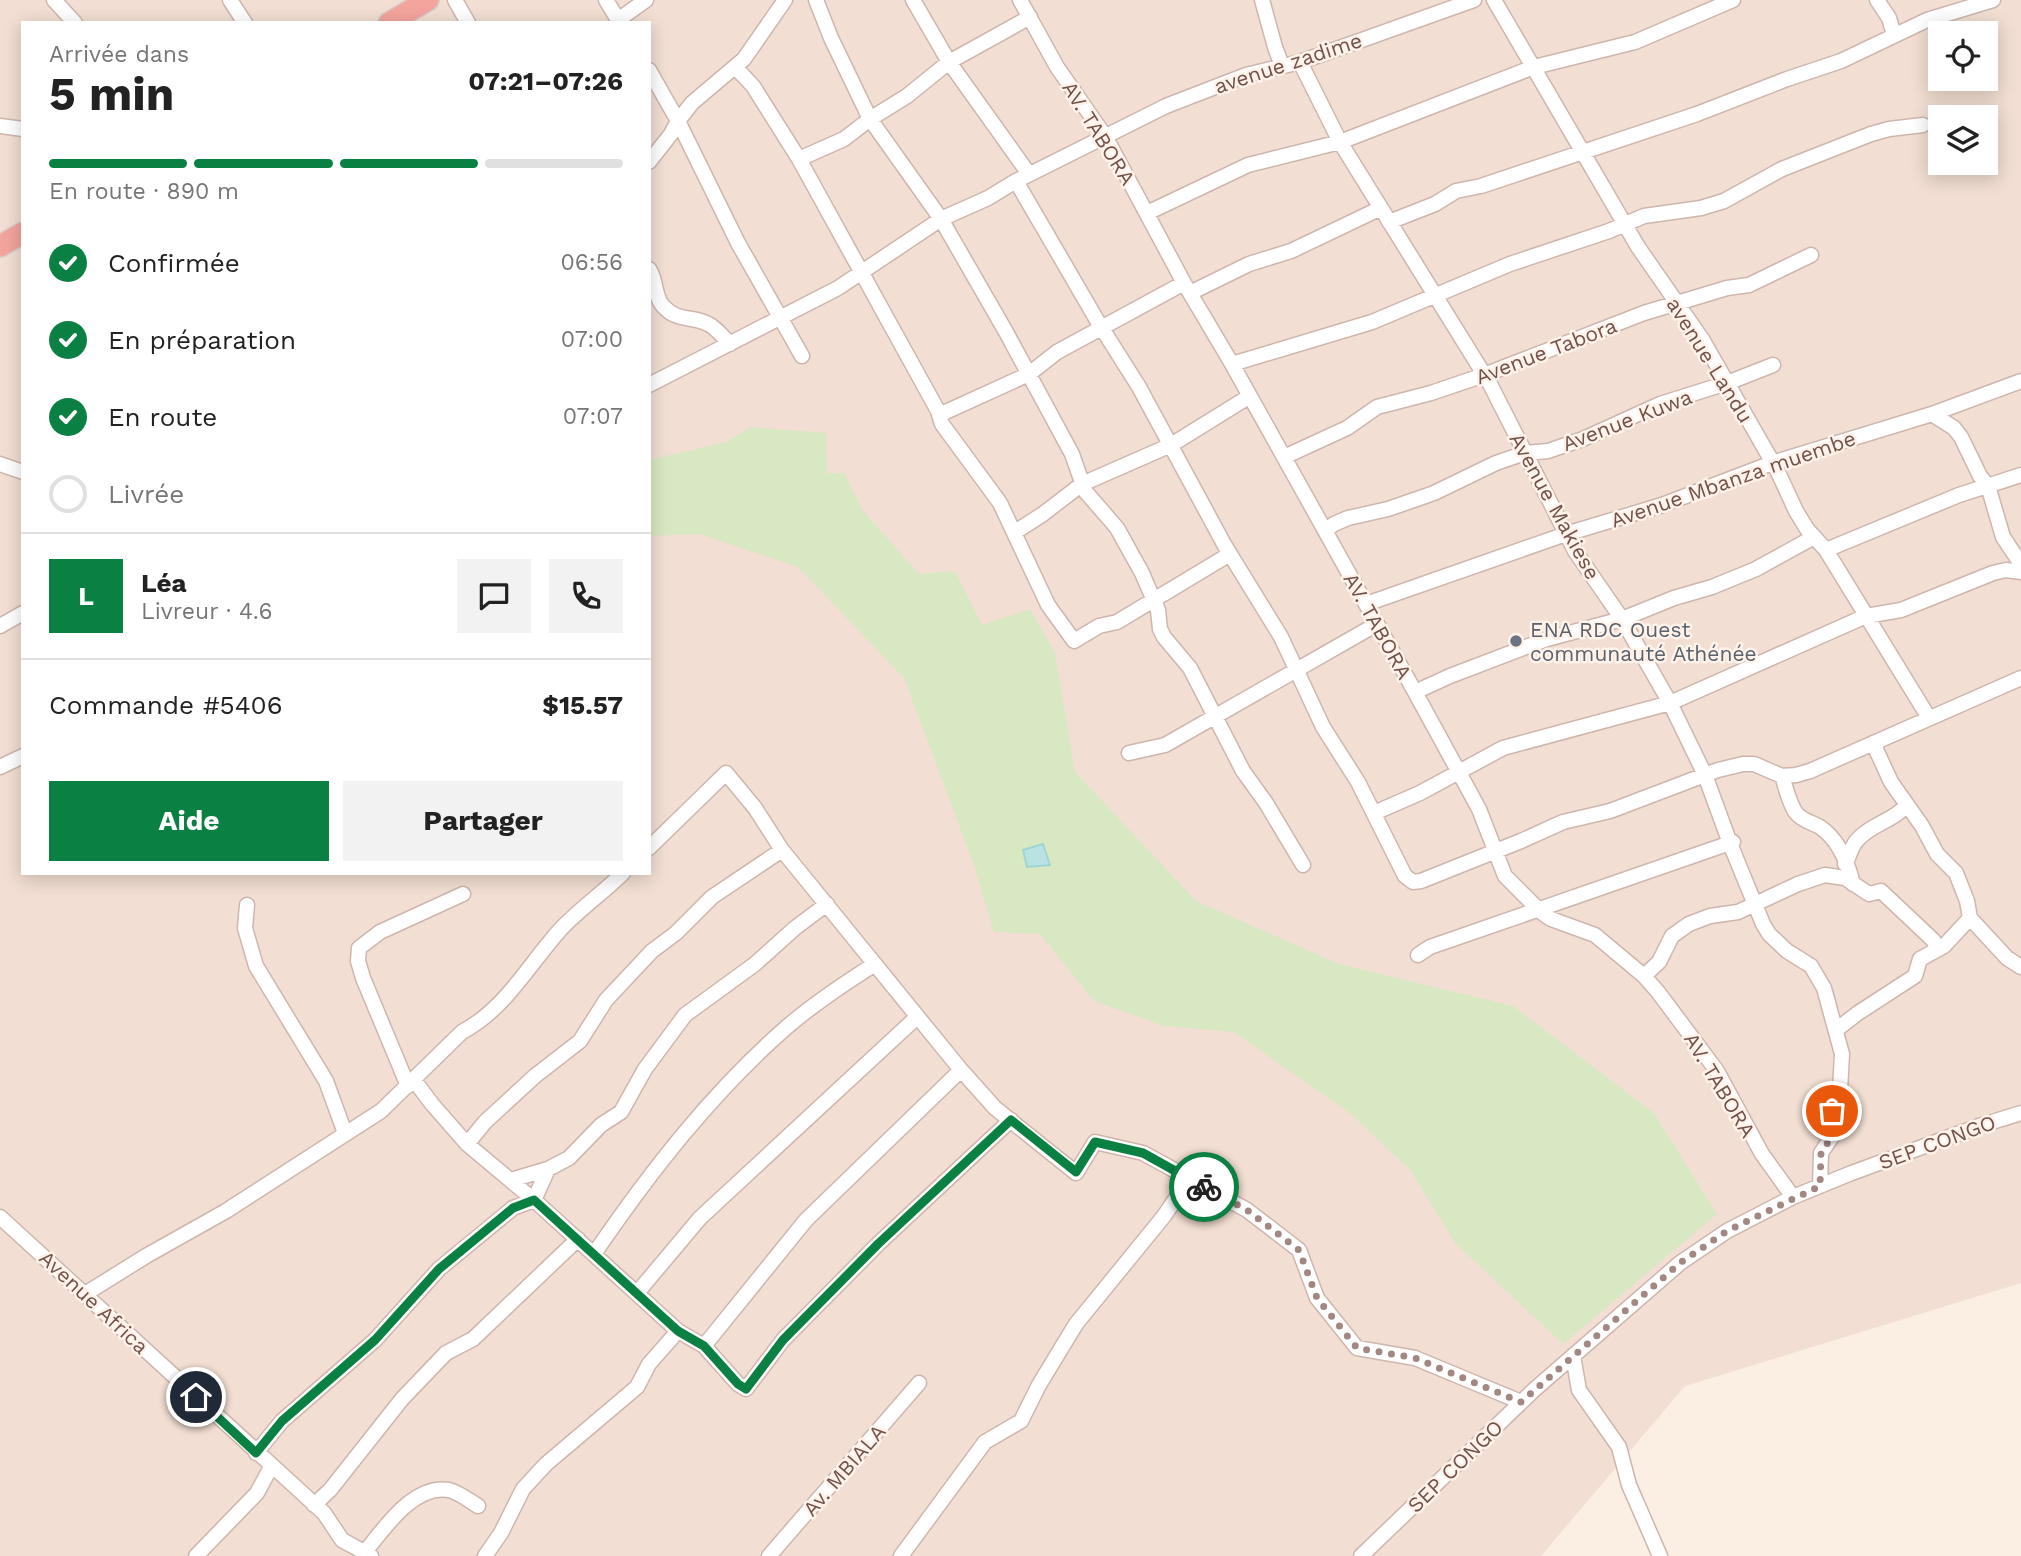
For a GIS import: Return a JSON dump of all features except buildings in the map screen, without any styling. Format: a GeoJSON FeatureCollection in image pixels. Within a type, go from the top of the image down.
{"type":"FeatureCollection","features":[{"type":"Feature","properties":{"kind":"highway"},"geometry":{"type":"LineString","coordinates":[[391,21],[428,0]]}},
{"type":"Feature","properties":{"kind":"highway"},"geometry":{"type":"LineString","coordinates":[[0,246],[21,234]]}},
{"type":"Feature","properties":{"kind":"street"},"geometry":{"type":"LineString","coordinates":[[54,0],[73,21]]}},
{"type":"Feature","properties":{"kind":"street"},"geometry":{"type":"LineString","coordinates":[[230,0],[244,21]]}},
{"type":"Feature","properties":{"kind":"street"},"geometry":{"type":"LineString","coordinates":[[455,0],[467,21]]}},
{"type":"Feature","properties":{"kind":"street"},"geometry":{"type":"LineString","coordinates":[[606,0],[619,21],[646,0]]}},
{"type":"Feature","properties":{"kind":"street"},"geometry":{"type":"LineString","coordinates":[[651,159],[696,98],[736,68],[751,52],[785,0]]}},
{"type":"Feature","properties":{"kind":"street"},"geometry":{"type":"LineString","coordinates":[[816,0],[870,119],[941,219],[1029,374],[1077,465],[1091,500],[1117,528],[1154,598],[1164,637],[1190,668],[1243,771],[1266,803],[1303,865]]}},
{"type":"Feature","properties":{"kind":"street"},"geometry":{"type":"LineString","coordinates":[[913,0],[1022,177],[1102,328],[1139,387],[1230,554],[1281,637],[1323,727],[1358,782],[1405,876],[1413,882],[1497,851],[1563,821],[1610,811],[1734,766],[1754,764],[1782,776],[1810,771],[2021,678]]}},
{"type":"Feature","properties":{"kind":"street","name":"AV. TABORA"},"geometry":{"type":"LineString","coordinates":[[1020,0],[1058,67],[1105,136],[1187,288],[1415,692],[1479,809],[1505,876],[1551,919],[1595,935],[1644,976],[1683,1023],[1717,1071],[1762,1154],[1793,1197]]}},
{"type":"Feature","properties":{"kind":"street"},"geometry":{"type":"LineString","coordinates":[[1262,0],[1282,66]]}},
{"type":"Feature","properties":{"kind":"street","name":"avenue zadime"},"geometry":{"type":"LineString","coordinates":[[651,384],[838,288],[941,219],[988,198],[1022,177],[1105,136],[1207,89],[1245,75],[1300,62],[1474,0]]}},
{"type":"Feature","properties":{"kind":"street","name":"avenue Landu"},"geometry":{"type":"LineString","coordinates":[[1494,0],[1625,224],[1702,340],[1796,511],[1826,550],[1928,718]]}},
{"type":"Feature","properties":{"kind":"street"},"geometry":{"type":"LineString","coordinates":[[1147,213],[1248,165],[1340,142],[1534,67],[1635,42],[1734,0]]}},
{"type":"Feature","properties":{"kind":"street"},"geometry":{"type":"LineString","coordinates":[[1877,0],[1889,18],[1894,34]]}},
{"type":"Feature","properties":{"kind":"street"},"geometry":{"type":"LineString","coordinates":[[1389,222],[1435,204],[1456,191],[1481,186],[1697,114],[1841,61],[1927,20],[1993,0]]}},
{"type":"Feature","properties":{"kind":"street"},"geometry":{"type":"LineString","coordinates":[[799,159],[844,139],[907,96],[949,62],[1030,17]]}},
{"type":"Feature","properties":{"kind":"street","name":"Avenue Makiese"},"geometry":{"type":"LineString","coordinates":[[1300,62],[1340,142],[1484,376],[1566,534],[1622,619],[1670,703],[1705,775],[1769,934],[1787,951],[1811,966],[1824,988],[1842,1054],[1842,1077],[1832,1111],[1833,1135],[1821,1153],[1820,1186]]}},
{"type":"Feature","properties":{"kind":"street"},"geometry":{"type":"LineString","coordinates":[[736,68],[753,86],[799,159],[953,440],[1000,503],[1048,605],[1074,641],[1099,626],[1117,621],[1230,554]]}},
{"type":"Feature","properties":{"kind":"street"},"geometry":{"type":"LineString","coordinates":[[651,74],[678,121],[738,243],[802,356]]}},
{"type":"Feature","properties":{"kind":"street"},"geometry":{"type":"LineString","coordinates":[[1232,364],[1372,323],[1510,264],[1644,216],[1701,208],[1743,192],[1782,169],[1851,141],[1889,129],[1923,125]]}},
{"type":"Feature","properties":{"kind":"street"},"geometry":{"type":"LineString","coordinates":[[0,126],[21,128]]}},
{"type":"Feature","properties":{"kind":"street"},"geometry":{"type":"LineString","coordinates":[[939,415],[1029,374],[1056,352],[1187,288],[1291,251],[1381,208]]}},
{"type":"Feature","properties":{"kind":"street","name":"Avenue Tabora"},"geometry":{"type":"LineString","coordinates":[[1284,457],[1347,428],[1377,407],[1484,376],[1644,313],[1727,288],[1749,285],[1811,255]]}},
{"type":"Feature","properties":{"kind":"street"},"geometry":{"type":"LineString","coordinates":[[651,272],[654,276],[653,295],[665,308],[677,316],[711,325],[730,344]]}},
{"type":"Feature","properties":{"kind":"street","name":"Avenue Kuwa"},"geometry":{"type":"LineString","coordinates":[[1325,531],[1348,518],[1388,509],[1434,493],[1496,463],[1525,453],[1548,451],[1583,439],[1660,404],[1773,365]]}},
{"type":"Feature","properties":{"kind":"street","name":"Avenue Mbanza muembe"},"geometry":{"type":"LineString","coordinates":[[1366,604],[1566,534],[1661,505],[1772,463],[1932,414],[2021,381]]}},
{"type":"Feature","properties":{"kind":"street"},"geometry":{"type":"LineString","coordinates":[[1015,532],[1083,484],[1171,445],[1250,396]]}},
{"type":"Feature","properties":{"kind":"street"},"geometry":{"type":"LineString","coordinates":[[1932,414],[1954,428],[1961,437],[1987,486],[1998,526],[2012,554],[2021,564]]}},
{"type":"Feature","properties":{"kind":"street"},"geometry":{"type":"LineString","coordinates":[[0,464],[21,471]]}},
{"type":"Feature","properties":{"kind":"street"},"geometry":{"type":"LineString","coordinates":[[1826,550],[1959,495],[2021,475]]}},
{"type":"Feature","properties":{"kind":"street"},"geometry":{"type":"LineString","coordinates":[[1415,692],[1547,639],[1622,619],[1756,569],[1814,537]]}},
{"type":"Feature","properties":{"kind":"street"},"geometry":{"type":"LineString","coordinates":[[1374,813],[1420,793],[1503,748],[1531,738],[1670,703],[1866,616],[1901,610],[1993,573],[2006,570],[2021,572]]}},
{"type":"Feature","properties":{"kind":"street"},"geometry":{"type":"LineString","coordinates":[[0,626],[21,614]]}},
{"type":"Feature","properties":{"kind":"street"},"geometry":{"type":"LineString","coordinates":[[1129,753],[1165,745],[1377,624]]}},
{"type":"Feature","properties":{"kind":"street"},"geometry":{"type":"LineString","coordinates":[[1873,743],[1891,782],[1922,826],[1937,854],[1956,873],[1967,901],[1970,918],[2007,958],[2021,968]]}},
{"type":"Feature","properties":{"kind":"street"},"geometry":{"type":"LineString","coordinates":[[0,767],[21,757]]}},
{"type":"Feature","properties":{"kind":"street"},"geometry":{"type":"LineString","coordinates":[[651,846],[726,773],[755,808],[782,850],[917,1017],[995,1108],[1076,1172],[1095,1142],[1143,1153],[1247,1210],[1299,1250],[1317,1298],[1357,1348],[1415,1358],[1521,1402]]}},
{"type":"Feature","properties":{"kind":"street"},"geometry":{"type":"LineString","coordinates":[[1782,776],[1794,809],[1803,820],[1817,826],[1829,836],[1847,862],[1853,884]]}},
{"type":"Feature","properties":{"kind":"street"},"geometry":{"type":"LineString","coordinates":[[1644,976],[1659,962],[1665,946],[1680,930],[1710,916],[1738,912],[1798,884],[1825,875],[1847,862],[1850,848],[1864,834],[1894,817],[1907,805]]}},
{"type":"Feature","properties":{"kind":"street"},"geometry":{"type":"LineString","coordinates":[[1418,955],[1430,947],[1731,843]]}},
{"type":"Feature","properties":{"kind":"street"},"geometry":{"type":"LineString","coordinates":[[467,1144],[485,1122],[535,1076],[580,1041],[606,1000],[652,951],[676,933],[712,897],[782,850]]}},
{"type":"Feature","properties":{"kind":"street"},"geometry":{"type":"LineString","coordinates":[[85,1294],[146,1255],[226,1211],[381,1111],[462,1032],[480,1021],[510,994],[561,928],[621,875]]}},
{"type":"Feature","properties":{"kind":"street"},"geometry":{"type":"LineString","coordinates":[[1825,875],[1840,876],[1869,894],[1881,891],[1933,940],[1939,949]]}},
{"type":"Feature","properties":{"kind":"street"},"geometry":{"type":"LineString","coordinates":[[463,894],[380,932],[359,948],[358,961],[363,978],[411,1083],[467,1144],[534,1200],[678,1331],[704,1346],[738,1384],[746,1389],[783,1340],[878,1244],[1011,1120]]}},
{"type":"Feature","properties":{"kind":"street"},"geometry":{"type":"LineString","coordinates":[[510,1180],[548,1169],[569,1158],[601,1125],[621,1112],[645,1069],[685,1015],[755,964],[827,904]]}},
{"type":"Feature","properties":{"kind":"street"},"geometry":{"type":"LineString","coordinates":[[247,905],[245,928],[256,966],[326,1081],[345,1133]]}},
{"type":"Feature","properties":{"kind":"street"},"geometry":{"type":"LineString","coordinates":[[1836,1030],[1915,976],[1920,959],[1952,939],[1970,918]]}},
{"type":"Feature","properties":{"kind":"street"},"geometry":{"type":"LineString","coordinates":[[594,1254],[630,1201],[753,1057],[834,991],[875,964]]}},
{"type":"Feature","properties":{"kind":"street"},"geometry":{"type":"LineString","coordinates":[[638,1293],[700,1218],[917,1017]]}},
{"type":"Feature","properties":{"kind":"street"},"geometry":{"type":"LineString","coordinates":[[704,1346],[806,1220],[961,1070]]}},
{"type":"Feature","properties":{"kind":"street","name":"SEP CONGO"},"geometry":{"type":"LineString","coordinates":[[1361,1556],[1521,1402],[1680,1263],[1727,1231],[1820,1186],[1979,1126],[2021,1113]]}},
{"type":"Feature","properties":{"kind":"street"},"geometry":{"type":"LineString","coordinates":[[256,1453],[282,1421],[375,1340],[439,1269],[513,1208],[534,1200],[548,1169]]}},
{"type":"Feature","properties":{"kind":"street"},"geometry":{"type":"LineString","coordinates":[[901,1556],[985,1442],[1021,1421],[1076,1324],[1164,1216],[1189,1180]]}},
{"type":"Feature","properties":{"kind":"street","name":"Avenue Africa"},"geometry":{"type":"LineString","coordinates":[[1,1219],[324,1513],[342,1540],[368,1555]]}},
{"type":"Feature","properties":{"kind":"street"},"geometry":{"type":"LineString","coordinates":[[314,1505],[330,1490],[402,1399],[446,1353],[472,1339],[578,1239]]}},
{"type":"Feature","properties":{"kind":"street"},"geometry":{"type":"LineString","coordinates":[[485,1556],[523,1489],[546,1464],[637,1387],[649,1364],[678,1331]]}},
{"type":"Feature","properties":{"kind":"street"},"geometry":{"type":"LineString","coordinates":[[1573,1356],[1579,1390],[1619,1447],[1629,1485],[1660,1556]]}},
{"type":"Feature","properties":{"kind":"street","name":"Av. MBIALA"},"geometry":{"type":"LineString","coordinates":[[769,1556],[919,1383]]}},
{"type":"Feature","properties":{"kind":"street"},"geometry":{"type":"LineString","coordinates":[[196,1556],[257,1493],[271,1466]]}},
{"type":"Feature","properties":{"kind":"street"},"geometry":{"type":"LineString","coordinates":[[368,1555],[407,1505],[428,1492],[450,1490],[478,1506]]}},
{"type":"Feature","properties":{"kind":"shaded area"},"geometry":{"type":"Polygon","coordinates":[[[0,0],[2021,0],[2021,1283],[1685,1386],[1541,1556],[0,1556],[0,0]]]}},
{"type":"Feature","properties":{"kind":"green space"},"geometry":{"type":"Polygon","coordinates":[[[751,427],[826,433],[827,473],[844,473],[863,511],[919,574],[955,571],[982,625],[1030,609],[1055,652],[1075,772],[1196,901],[1339,964],[1513,1006],[1654,1113],[1717,1214],[1563,1344],[1456,1244],[1410,1170],[1351,1114],[1234,1032],[1164,1026],[1094,1001],[1040,934],[994,932],[975,868],[904,678],[798,567],[699,534],[651,536],[651,460],[726,442],[751,427]]]}},
{"type":"Feature","properties":{"kind":"water"},"geometry":{"type":"Polygon","coordinates":[[[1043,844],[1050,865],[1027,867],[1023,850],[1043,844]]]}},
{"type":"Feature","properties":{"kind":"way so far"},"geometry":{"type":"LineString","coordinates":[[1204,1187],[1247,1210],[1299,1250],[1317,1298],[1357,1348],[1415,1358],[1521,1402],[1680,1263],[1727,1231],[1820,1186],[1821,1153],[1834,1129],[1832,1111]]}},
{"type":"Feature","properties":{"kind":"place","name":"ENA RDC Ouest communauté Athénée"},"geometry":{"type":"Point","coordinates":[1516,641]}},
{"type":"Feature","properties":{"kind":"route"},"geometry":{"type":"LineString","coordinates":[[196,1397],[256,1453],[282,1421],[375,1340],[439,1269],[513,1208],[534,1200],[678,1331],[704,1346],[738,1384],[746,1389],[783,1340],[878,1244],[1011,1120],[1076,1172],[1095,1142],[1143,1153],[1204,1187]]}}]}
